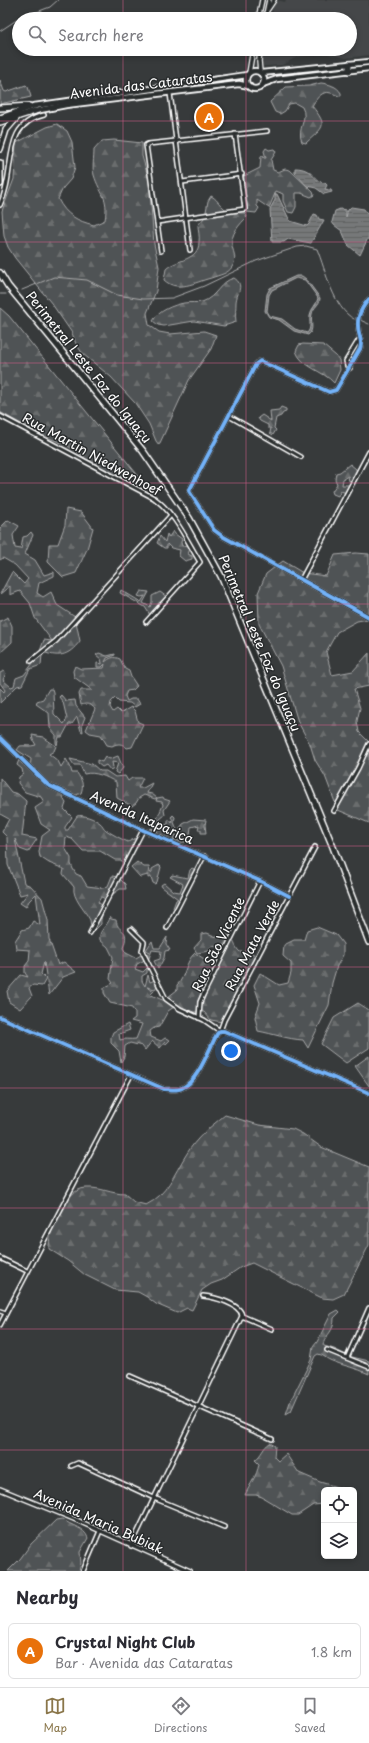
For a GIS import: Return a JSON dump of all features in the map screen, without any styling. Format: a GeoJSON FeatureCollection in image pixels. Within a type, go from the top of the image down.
{"type":"FeatureCollection","features":[{"type":"Feature","properties":{"kind":"highway"},"geometry":{"type":"LineString","coordinates":[[348,64],[349,71]]}},
{"type":"Feature","properties":{"kind":"highway"},"geometry":{"type":"LineString","coordinates":[[0,108],[34,109]]}},
{"type":"Feature","properties":{"kind":"highway"},"geometry":{"type":"LineString","coordinates":[[0,122],[34,109]]}},
{"type":"Feature","properties":{"kind":"highway"},"geometry":{"type":"LineString","coordinates":[[0,118],[34,109]]}},
{"type":"Feature","properties":{"kind":"highway"},"geometry":{"type":"LineString","coordinates":[[0,149],[6,130],[19,115]]}},
{"type":"Feature","properties":{"kind":"highway"},"geometry":{"type":"LineString","coordinates":[[0,163],[0,184]]}},
{"type":"Feature","properties":{"kind":"highway","name":"Perimetral Leste Foz do Iguaçu"},"geometry":{"type":"LineString","coordinates":[[0,273],[8,286]]}},
{"type":"Feature","properties":{"kind":"highway","name":"Perimetral Leste Foz do Iguaçu"},"geometry":{"type":"LineString","coordinates":[[0,278],[143,451],[190,518],[207,548],[221,576],[333,847],[369,942]]}},
{"type":"Feature","properties":{"kind":"main road"},"geometry":{"type":"LineString","coordinates":[[369,62],[260,72],[253,71],[248,74],[246,81],[249,86],[258,88],[263,84],[278,79],[369,68]]}},
{"type":"Feature","properties":{"kind":"main road"},"geometry":{"type":"LineString","coordinates":[[260,72],[264,77],[263,84]]}},
{"type":"Feature","properties":{"kind":"main road","name":"Avenida das Cataratas"},"geometry":{"type":"LineString","coordinates":[[34,109],[248,74]]}},
{"type":"Feature","properties":{"kind":"main road","name":"Avenida das Cataratas"},"geometry":{"type":"LineString","coordinates":[[34,109],[239,84],[249,86]]}},
{"type":"Feature","properties":{"kind":"street"},"geometry":{"type":"LineString","coordinates":[[259,12],[262,0]]}},
{"type":"Feature","properties":{"kind":"street"},"geometry":{"type":"LineString","coordinates":[[267,12],[269,0]]}},
{"type":"Feature","properties":{"kind":"street"},"geometry":{"type":"LineString","coordinates":[[267,12],[274,0]]}},
{"type":"Feature","properties":{"kind":"street"},"geometry":{"type":"LineString","coordinates":[[248,74],[252,56]]}},
{"type":"Feature","properties":{"kind":"street"},"geometry":{"type":"LineString","coordinates":[[259,56],[260,72]]}},
{"type":"Feature","properties":{"kind":"street"},"geometry":{"type":"LineString","coordinates":[[170,93],[190,250]]}},
{"type":"Feature","properties":{"kind":"street"},"geometry":{"type":"LineString","coordinates":[[14,130],[35,116],[44,115]]}},
{"type":"Feature","properties":{"kind":"street"},"geometry":{"type":"LineString","coordinates":[[161,252],[146,145],[267,131]]}},
{"type":"Feature","properties":{"kind":"street"},"geometry":{"type":"LineString","coordinates":[[157,222],[245,209],[242,174],[235,134]]}},
{"type":"Feature","properties":{"kind":"street"},"geometry":{"type":"LineString","coordinates":[[0,205],[5,188],[6,158]]}},
{"type":"Feature","properties":{"kind":"street"},"geometry":{"type":"LineString","coordinates":[[182,182],[242,174]]}},
{"type":"Feature","properties":{"kind":"street"},"geometry":{"type":"LineString","coordinates":[[369,299],[361,309],[357,319],[362,343],[360,349],[336,390],[329,392],[260,361],[256,364],[189,491],[214,530],[222,536],[369,617]]}},
{"type":"Feature","properties":{"kind":"street"},"geometry":{"type":"LineString","coordinates":[[350,368],[346,366],[346,362],[360,338]]}},
{"type":"Feature","properties":{"kind":"street","name":"Rua Martin Niedwenhoef"},"geometry":{"type":"LineString","coordinates":[[0,416],[154,498],[161,503],[171,515],[200,562],[146,622]]}},
{"type":"Feature","properties":{"kind":"street"},"geometry":{"type":"LineString","coordinates":[[229,416],[301,457]]}},
{"type":"Feature","properties":{"kind":"street"},"geometry":{"type":"LineString","coordinates":[[301,580],[369,452]]}},
{"type":"Feature","properties":{"kind":"street"},"geometry":{"type":"LineString","coordinates":[[31,661],[56,641],[171,515]]}},
{"type":"Feature","properties":{"kind":"street","name":"Avenida Itaparica"},"geometry":{"type":"LineString","coordinates":[[0,738],[46,784],[143,830],[260,881],[289,896]]}},
{"type":"Feature","properties":{"kind":"street"},"geometry":{"type":"LineString","coordinates":[[334,811],[358,768],[369,744]]}},
{"type":"Feature","properties":{"kind":"street"},"geometry":{"type":"LineString","coordinates":[[90,933],[143,830]]}},
{"type":"Feature","properties":{"kind":"street","name":"Rua Mata Verde"},"geometry":{"type":"LineString","coordinates":[[131,1075],[164,1088],[178,1090],[183,1088],[193,1078],[214,1039],[220,1031],[224,1020],[315,847]]}},
{"type":"Feature","properties":{"kind":"street"},"geometry":{"type":"LineString","coordinates":[[167,928],[204,856]]}},
{"type":"Feature","properties":{"kind":"street","name":"Rua São Vicente"},"geometry":{"type":"LineString","coordinates":[[199,1018],[200,1002],[203,995],[260,881]]}},
{"type":"Feature","properties":{"kind":"street"},"geometry":{"type":"LineString","coordinates":[[131,929],[144,942],[142,951],[166,999],[180,1009],[199,1018],[220,1031],[228,1031],[369,1093]]}},
{"type":"Feature","properties":{"kind":"street"},"geometry":{"type":"LineString","coordinates":[[0,1017],[131,1075],[0,1324]]}},
{"type":"Feature","properties":{"kind":"street"},"geometry":{"type":"LineString","coordinates":[[0,1258],[27,1271]]}},
{"type":"Feature","properties":{"kind":"street"},"geometry":{"type":"LineString","coordinates":[[131,1546],[242,1316],[242,1312],[238,1308],[214,1297],[204,1296]]}},
{"type":"Feature","properties":{"kind":"street"},"geometry":{"type":"LineString","coordinates":[[347,1358],[369,1308]]}},
{"type":"Feature","properties":{"kind":"street"},"geometry":{"type":"LineString","coordinates":[[0,1311],[6,1313]]}},
{"type":"Feature","properties":{"kind":"street"},"geometry":{"type":"LineString","coordinates":[[242,1316],[272,1329]]}},
{"type":"Feature","properties":{"kind":"street"},"geometry":{"type":"LineString","coordinates":[[327,1350],[369,1367]]}},
{"type":"Feature","properties":{"kind":"street"},"geometry":{"type":"LineString","coordinates":[[130,1376],[272,1439]]}},
{"type":"Feature","properties":{"kind":"street"},"geometry":{"type":"LineString","coordinates":[[71,1466],[78,1463],[92,1468],[154,1498],[224,1527]]}},
{"type":"Feature","properties":{"kind":"street","name":"Avenida Maria Bubiak"},"geometry":{"type":"LineString","coordinates":[[0,1489],[190,1571]]}},
{"type":"Feature","properties":{"kind":"street"},"geometry":{"type":"LineString","coordinates":[[84,1571],[100,1531]]}},
{"type":"Feature","properties":{"kind":"shaded area"},"geometry":{"type":"Polygon","coordinates":[[[277,0],[285,2],[286,0],[369,0],[369,55],[346,58],[336,56],[357,56],[357,12],[272,12],[274,3],[277,0]]]}},
{"type":"Feature","properties":{"kind":"shaded area"},"geometry":{"type":"Polygon","coordinates":[[[261,56],[307,56],[297,57],[282,65],[264,66],[260,60],[261,56]]]}},
{"type":"Feature","properties":{"kind":"shaded area"},"geometry":{"type":"Polygon","coordinates":[[[295,168],[310,172],[318,180],[327,185],[325,189],[331,190],[332,192],[324,194],[316,188],[307,186],[295,173],[295,168]]]}},
{"type":"Feature","properties":{"kind":"shaded area"},"geometry":{"type":"Polygon","coordinates":[[[275,194],[277,194],[290,221],[307,226],[314,214],[317,215],[319,219],[324,220],[311,243],[288,239],[284,242],[272,242],[270,209],[275,200],[275,194]]]}},
{"type":"Feature","properties":{"kind":"shaded area"},"geometry":{"type":"Polygon","coordinates":[[[351,207],[364,209],[369,216],[369,236],[360,255],[348,245],[342,231],[332,222],[335,211],[340,209],[346,210],[346,217],[348,210],[351,207]]]}},
{"type":"Feature","properties":{"kind":"shaded area"},"geometry":{"type":"Polygon","coordinates":[[[296,276],[302,276],[306,279],[320,298],[313,312],[312,328],[308,335],[294,331],[279,320],[269,317],[265,311],[267,294],[270,288],[296,276]],[[296,278],[272,290],[269,295],[267,311],[270,316],[282,319],[295,329],[307,333],[310,327],[311,313],[318,298],[305,280],[296,278]]]}},
{"type":"Feature","properties":{"kind":"green space"},"geometry":{"type":"Polygon","coordinates":[[[0,80],[4,91],[6,92],[26,85],[31,97],[0,104],[0,80]]]}},
{"type":"Feature","properties":{"kind":"green space"},"geometry":{"type":"Polygon","coordinates":[[[321,83],[335,87],[341,93],[341,96],[328,92],[317,98],[312,106],[321,118],[322,126],[320,130],[306,143],[302,142],[300,133],[304,111],[302,107],[295,103],[289,104],[285,111],[280,114],[275,112],[270,102],[286,87],[309,86],[321,83]]]}},
{"type":"Feature","properties":{"kind":"green space"},"geometry":{"type":"Polygon","coordinates":[[[57,124],[67,131],[72,142],[75,167],[71,179],[63,188],[58,199],[68,213],[82,222],[94,225],[105,220],[106,206],[105,200],[93,172],[94,150],[102,141],[114,140],[142,143],[142,156],[149,180],[154,244],[159,267],[156,291],[147,313],[149,325],[159,332],[170,334],[204,331],[216,335],[211,349],[189,380],[159,445],[149,424],[135,403],[111,377],[83,354],[76,344],[72,333],[52,304],[15,258],[8,247],[4,236],[2,211],[14,179],[16,143],[47,127],[57,124]]]}},
{"type":"Feature","properties":{"kind":"green space"},"geometry":{"type":"Polygon","coordinates":[[[266,148],[269,150],[274,149],[276,152],[271,160],[273,170],[278,172],[285,169],[290,170],[313,192],[314,195],[311,197],[301,193],[296,193],[296,207],[293,213],[288,212],[283,201],[283,194],[276,191],[269,208],[257,200],[257,206],[259,208],[256,213],[247,212],[244,176],[260,168],[261,156],[266,158],[264,151],[266,148]]]}},
{"type":"Feature","properties":{"kind":"green space"},"geometry":{"type":"Polygon","coordinates":[[[211,196],[215,198],[225,209],[233,212],[245,213],[247,217],[234,233],[232,246],[235,259],[234,264],[226,273],[193,284],[175,286],[169,284],[164,280],[166,269],[191,256],[198,248],[198,225],[205,217],[208,201],[211,196]]]}},
{"type":"Feature","properties":{"kind":"green space"},"geometry":{"type":"Polygon","coordinates":[[[234,278],[240,286],[236,302],[236,322],[224,326],[194,321],[164,326],[158,325],[153,321],[162,311],[175,305],[202,302],[207,300],[225,282],[234,278]]]}},
{"type":"Feature","properties":{"kind":"green space"},"geometry":{"type":"Polygon","coordinates":[[[0,308],[9,316],[136,473],[140,480],[137,485],[87,460],[78,452],[64,444],[39,434],[0,412],[0,308]]]}},
{"type":"Feature","properties":{"kind":"green space"},"geometry":{"type":"Polygon","coordinates":[[[299,345],[323,345],[336,356],[339,360],[340,370],[334,383],[325,375],[308,365],[299,356],[296,351],[299,345]]]}},
{"type":"Feature","properties":{"kind":"green space"},"geometry":{"type":"Polygon","coordinates":[[[281,407],[286,409],[286,412],[276,418],[274,428],[276,430],[273,435],[270,433],[271,428],[268,428],[268,425],[260,421],[258,418],[262,415],[271,421],[270,411],[279,410],[281,407]]]}},
{"type":"Feature","properties":{"kind":"green space"},"geometry":{"type":"Polygon","coordinates":[[[350,464],[356,469],[357,473],[352,480],[349,481],[348,476],[343,479],[342,485],[351,485],[346,493],[341,491],[338,496],[333,494],[332,491],[337,484],[335,479],[336,473],[340,472],[350,464]]]}},
{"type":"Feature","properties":{"kind":"green space"},"geometry":{"type":"Polygon","coordinates":[[[66,509],[81,512],[93,528],[87,549],[76,573],[63,577],[48,562],[49,544],[58,544],[65,525],[66,509]]]}},
{"type":"Feature","properties":{"kind":"green space"},"geometry":{"type":"Polygon","coordinates":[[[8,520],[19,526],[13,535],[15,548],[21,549],[23,537],[27,536],[31,532],[33,535],[25,554],[35,560],[44,575],[54,572],[54,576],[39,583],[37,593],[43,597],[51,592],[57,605],[75,617],[80,641],[67,653],[62,655],[52,655],[40,651],[44,640],[52,641],[35,618],[30,603],[20,591],[10,595],[10,586],[0,594],[12,572],[24,584],[28,579],[15,565],[3,558],[0,560],[0,528],[8,520]]]}},
{"type":"Feature","properties":{"kind":"green space"},"geometry":{"type":"Polygon","coordinates":[[[173,531],[182,539],[182,546],[189,545],[190,549],[188,554],[192,556],[192,559],[185,561],[179,556],[180,550],[171,548],[167,544],[167,548],[164,548],[157,543],[160,536],[165,542],[167,534],[169,537],[173,531]]]}},
{"type":"Feature","properties":{"kind":"green space"},"geometry":{"type":"Polygon","coordinates":[[[356,553],[369,554],[369,619],[357,621],[337,632],[326,652],[332,675],[353,671],[369,653],[369,686],[354,689],[360,708],[357,721],[359,732],[369,742],[369,823],[338,810],[325,776],[315,760],[310,744],[298,722],[281,666],[259,624],[258,593],[266,574],[283,561],[303,573],[326,576],[335,555],[356,553]]]}},
{"type":"Feature","properties":{"kind":"green space"},"geometry":{"type":"Polygon","coordinates":[[[121,590],[141,602],[145,596],[138,596],[141,591],[149,592],[143,603],[150,607],[152,596],[160,592],[167,597],[150,615],[145,607],[120,593],[121,590]]]}},
{"type":"Feature","properties":{"kind":"green space"},"geometry":{"type":"Polygon","coordinates":[[[8,617],[12,626],[12,642],[0,653],[0,621],[8,617]]]}},
{"type":"Feature","properties":{"kind":"green space"},"geometry":{"type":"Polygon","coordinates":[[[99,653],[107,656],[115,654],[107,658],[105,662],[112,658],[120,659],[125,669],[129,671],[137,686],[133,690],[127,691],[125,696],[127,701],[137,699],[140,704],[135,707],[130,703],[119,702],[115,698],[111,702],[110,707],[113,712],[117,709],[121,713],[131,707],[135,711],[138,722],[143,724],[132,747],[127,748],[120,744],[112,746],[107,745],[101,735],[90,733],[86,730],[95,709],[89,704],[81,705],[79,694],[81,690],[92,690],[74,677],[73,671],[75,666],[81,669],[104,668],[105,664],[102,667],[97,667],[97,663],[102,664],[101,659],[96,655],[99,653]]]}},
{"type":"Feature","properties":{"kind":"green space"},"geometry":{"type":"Polygon","coordinates":[[[39,655],[42,655],[41,665],[30,669],[22,685],[17,686],[0,703],[0,688],[4,692],[5,690],[0,683],[0,673],[4,671],[6,673],[3,680],[11,687],[14,686],[16,678],[24,675],[39,655]]]}},
{"type":"Feature","properties":{"kind":"green space"},"geometry":{"type":"Polygon","coordinates":[[[49,689],[52,689],[53,692],[54,714],[64,724],[67,719],[63,702],[59,697],[61,695],[66,701],[75,700],[76,706],[85,717],[82,725],[83,732],[81,731],[77,717],[72,724],[69,724],[62,737],[59,737],[57,745],[56,735],[50,728],[49,713],[36,704],[37,701],[43,699],[49,689]]]}},
{"type":"Feature","properties":{"kind":"green space"},"geometry":{"type":"Polygon","coordinates":[[[32,735],[43,737],[56,746],[54,751],[49,754],[58,761],[61,767],[66,759],[72,773],[77,773],[81,780],[81,793],[76,795],[65,790],[63,794],[66,803],[64,809],[72,817],[65,827],[65,830],[68,830],[77,816],[82,816],[98,821],[106,830],[128,842],[138,837],[124,864],[121,860],[115,860],[100,851],[83,851],[72,839],[66,837],[65,848],[71,858],[73,869],[76,874],[81,876],[87,886],[103,888],[108,886],[112,876],[118,877],[125,884],[126,889],[120,889],[106,899],[101,897],[98,902],[104,907],[101,924],[92,933],[90,920],[77,900],[74,887],[63,874],[64,869],[49,863],[40,857],[39,852],[42,836],[50,830],[41,824],[35,808],[44,802],[41,797],[25,792],[18,783],[19,777],[23,774],[22,769],[17,765],[19,760],[22,764],[27,765],[30,770],[31,759],[17,750],[20,746],[36,745],[32,735]]]}},
{"type":"Feature","properties":{"kind":"green space"},"geometry":{"type":"Polygon","coordinates":[[[118,756],[123,768],[118,774],[115,772],[118,763],[112,762],[113,767],[111,771],[106,765],[102,767],[97,763],[97,760],[102,762],[105,757],[110,759],[118,756]]]}},
{"type":"Feature","properties":{"kind":"green space"},"geometry":{"type":"Polygon","coordinates":[[[70,759],[92,764],[100,771],[106,771],[115,777],[125,776],[128,781],[132,778],[143,778],[138,788],[143,788],[152,783],[147,793],[152,794],[157,798],[155,799],[144,795],[132,806],[117,798],[116,782],[105,776],[93,773],[84,774],[80,765],[74,765],[70,759]]]}},
{"type":"Feature","properties":{"kind":"green space"},"geometry":{"type":"Polygon","coordinates":[[[0,778],[11,792],[18,794],[26,801],[22,836],[37,839],[28,852],[20,849],[15,839],[24,883],[31,886],[42,898],[48,920],[49,939],[58,965],[64,962],[76,972],[63,977],[49,995],[44,962],[41,974],[46,979],[42,986],[33,985],[29,988],[32,996],[20,1009],[9,1002],[7,991],[21,975],[28,977],[25,973],[25,966],[29,961],[30,950],[16,949],[15,941],[22,930],[29,928],[33,921],[40,925],[36,894],[29,901],[26,907],[20,903],[28,893],[20,895],[8,865],[7,837],[2,832],[9,819],[0,814],[0,778]]]}},
{"type":"Feature","properties":{"kind":"green space"},"geometry":{"type":"Polygon","coordinates":[[[163,797],[164,799],[170,801],[164,810],[165,815],[160,819],[156,828],[163,829],[165,825],[168,824],[168,820],[172,823],[173,820],[171,817],[173,815],[175,817],[174,822],[177,830],[169,840],[161,834],[162,841],[159,838],[157,830],[150,829],[153,828],[163,805],[162,802],[156,801],[157,798],[163,797]]]}},
{"type":"Feature","properties":{"kind":"green space"},"geometry":{"type":"Polygon","coordinates":[[[193,819],[206,820],[206,833],[201,833],[201,830],[198,830],[199,825],[191,827],[190,835],[186,838],[186,842],[173,839],[175,835],[183,837],[180,828],[183,824],[193,819]]]}},
{"type":"Feature","properties":{"kind":"green space"},"geometry":{"type":"Polygon","coordinates":[[[137,862],[144,867],[149,867],[150,873],[152,872],[152,869],[159,865],[161,867],[157,882],[155,884],[153,883],[151,877],[148,878],[148,875],[140,877],[131,867],[137,862]]]}},
{"type":"Feature","properties":{"kind":"green space"},"geometry":{"type":"Polygon","coordinates":[[[192,868],[195,871],[175,910],[173,908],[176,900],[178,899],[161,885],[164,883],[173,891],[180,892],[183,884],[170,877],[172,875],[188,878],[192,868]]]}},
{"type":"Feature","properties":{"kind":"green space"},"geometry":{"type":"Polygon","coordinates":[[[110,917],[111,919],[116,920],[119,928],[125,933],[126,936],[123,948],[126,953],[136,958],[141,955],[146,957],[143,961],[137,964],[135,969],[143,972],[147,968],[147,973],[142,976],[142,981],[145,986],[148,975],[150,982],[155,980],[157,986],[155,989],[147,987],[154,991],[150,995],[169,1002],[168,997],[177,990],[177,985],[182,978],[189,960],[195,953],[212,964],[219,952],[218,947],[212,946],[209,951],[197,953],[194,948],[201,940],[201,934],[207,933],[217,937],[228,935],[240,952],[251,951],[255,956],[222,1022],[211,1020],[204,1012],[193,1012],[177,1005],[168,1011],[159,1027],[150,1031],[151,1037],[161,1041],[165,1038],[170,1040],[166,1044],[165,1042],[160,1048],[152,1041],[145,1050],[142,1046],[130,1043],[125,1046],[124,1057],[121,1062],[119,1051],[111,1043],[113,1032],[128,1024],[130,1030],[119,1034],[120,1040],[136,1039],[142,1024],[131,1021],[135,1018],[135,1013],[132,1008],[110,1003],[104,993],[104,988],[113,983],[110,979],[113,957],[108,947],[100,940],[100,933],[110,917]]]}},
{"type":"Feature","properties":{"kind":"green space"},"geometry":{"type":"Polygon","coordinates":[[[317,927],[336,935],[343,944],[343,955],[337,966],[332,983],[329,1005],[308,1048],[303,1040],[286,1038],[258,1031],[255,1017],[260,1003],[254,985],[260,973],[279,985],[288,983],[291,973],[291,963],[283,956],[284,945],[294,940],[304,940],[307,930],[317,927]]]}},
{"type":"Feature","properties":{"kind":"green space"},"geometry":{"type":"Polygon","coordinates":[[[167,937],[166,944],[170,950],[165,951],[164,958],[158,969],[154,961],[160,959],[161,951],[152,950],[148,961],[146,954],[150,952],[146,950],[152,941],[154,948],[160,948],[167,937]]]}},
{"type":"Feature","properties":{"kind":"green space"},"geometry":{"type":"Polygon","coordinates":[[[358,1003],[369,1010],[369,1048],[346,1063],[321,1044],[334,1018],[358,1003]]]}},
{"type":"Feature","properties":{"kind":"green space"},"geometry":{"type":"Polygon","coordinates":[[[369,1056],[369,1086],[355,1066],[369,1056]]]}},
{"type":"Feature","properties":{"kind":"green space"},"geometry":{"type":"Polygon","coordinates":[[[225,1115],[259,1125],[293,1129],[303,1134],[321,1147],[369,1167],[369,1245],[344,1294],[333,1299],[322,1298],[252,1263],[241,1267],[222,1280],[211,1284],[202,1290],[192,1310],[187,1308],[177,1313],[156,1304],[138,1292],[115,1290],[85,1275],[68,1261],[49,1249],[49,1241],[54,1222],[64,1203],[71,1195],[78,1190],[86,1188],[96,1189],[125,1194],[134,1202],[146,1205],[165,1190],[190,1149],[209,1128],[225,1115]]]}},
{"type":"Feature","properties":{"kind":"green space"},"geometry":{"type":"Polygon","coordinates":[[[338,1310],[340,1312],[334,1318],[332,1329],[323,1344],[324,1346],[348,1356],[369,1361],[369,1374],[332,1361],[318,1354],[315,1356],[291,1411],[286,1414],[290,1402],[311,1360],[313,1347],[331,1314],[338,1310]]]}},
{"type":"Feature","properties":{"kind":"green space"},"geometry":{"type":"Polygon","coordinates":[[[270,1443],[275,1446],[274,1457],[278,1461],[286,1454],[299,1473],[337,1487],[321,1487],[321,1504],[313,1505],[298,1515],[292,1515],[262,1497],[256,1495],[245,1495],[258,1468],[259,1464],[255,1460],[270,1443]]]}},
{"type":"Feature","properties":{"kind":"green space"},"geometry":{"type":"Polygon","coordinates":[[[62,1519],[84,1531],[88,1538],[80,1552],[81,1563],[79,1571],[8,1571],[20,1559],[31,1544],[56,1520],[62,1519]]]}},
{"type":"Feature","properties":{"kind":"waterway"},"geometry":{"type":"LineString","coordinates":[[37,12],[50,7],[58,0]]}},
{"type":"Feature","properties":{"kind":"waterway"},"geometry":{"type":"LineString","coordinates":[[0,31],[12,23]]}},
{"type":"Feature","properties":{"kind":"waterway"},"geometry":{"type":"LineString","coordinates":[[22,290],[54,277],[87,280],[117,295],[143,299],[172,298],[204,286],[256,261],[297,247],[306,246],[317,249],[335,298],[347,314],[354,319]]}},
{"type":"Feature","properties":{"kind":"waterway"},"geometry":{"type":"LineString","coordinates":[[0,294],[6,294]]}},
{"type":"Feature","properties":{"kind":"waterway"},"geometry":{"type":"LineString","coordinates":[[360,320],[369,324]]}},
{"type":"Feature","properties":{"kind":"cycle path"},"geometry":{"type":"LineString","coordinates":[[369,299],[360,312],[358,321],[361,343],[360,349],[336,390],[329,392],[260,361],[256,364],[189,491],[214,530],[222,536],[369,617]]}},
{"type":"Feature","properties":{"kind":"cycle path"},"geometry":{"type":"LineString","coordinates":[[0,738],[48,785],[143,830],[260,881],[289,896]]}},
{"type":"Feature","properties":{"kind":"cycle path"},"geometry":{"type":"LineString","coordinates":[[0,1017],[164,1089],[178,1089],[188,1084],[198,1072],[217,1034],[220,1031],[224,1031],[369,1093]]}},
{"type":"Feature","properties":{"kind":"place","name":"Crystal Night Club"},"geometry":{"type":"Point","coordinates":[209,117]}}]}
